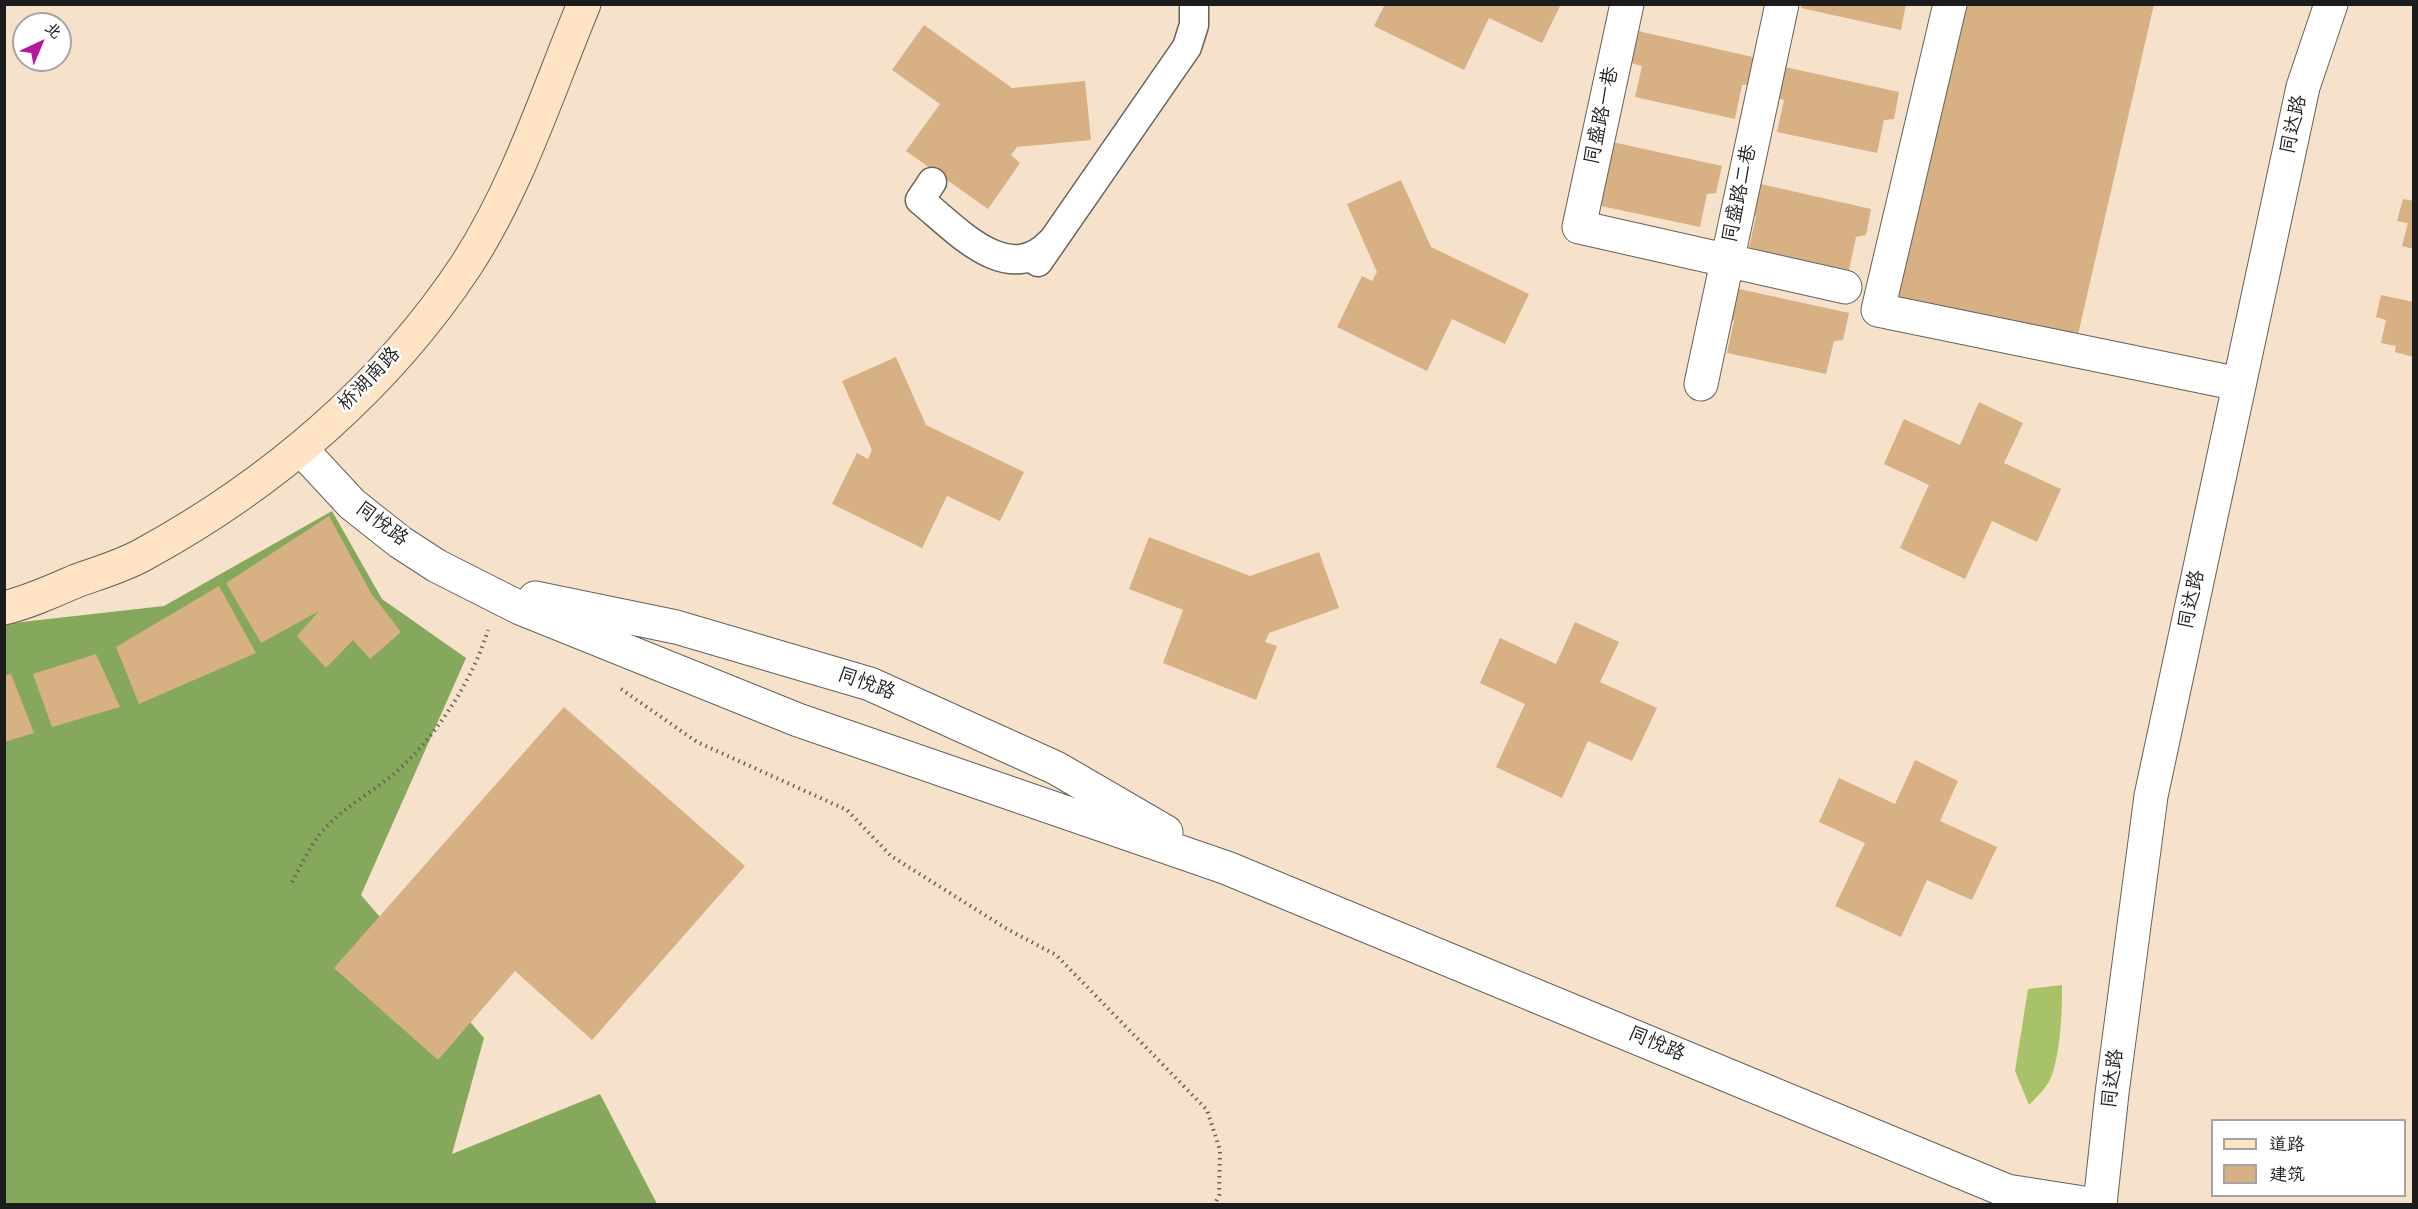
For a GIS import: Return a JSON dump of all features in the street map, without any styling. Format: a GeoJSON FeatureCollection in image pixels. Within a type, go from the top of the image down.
{"type":"FeatureCollection","features":[{"type":"Feature","properties":{"kind":"main road","name":"桥湖南路"},"geometry":{"type":"LineString","coordinates":[[4,608],[142,555],[233,500],[301,449],[378,377],[467,264],[504,198],[584,4]]}},
{"type":"Feature","properties":{"kind":"street"},"geometry":{"type":"LineString","coordinates":[[1038,262],[1187,47],[1194,25],[1194,4]]}},
{"type":"Feature","properties":{"kind":"street","name":"同盛路一巷"},"geometry":{"type":"LineString","coordinates":[[1627,4],[1579,227],[1727,261]]}},
{"type":"Feature","properties":{"kind":"street","name":"同盛路二巷"},"geometry":{"type":"LineString","coordinates":[[1701,384],[1782,4]]}},
{"type":"Feature","properties":{"kind":"street"},"geometry":{"type":"LineString","coordinates":[[1950,4],[1878,310],[2239,384]]}},
{"type":"Feature","properties":{"kind":"street","name":"同达路"},"geometry":{"type":"LineString","coordinates":[[2100,1204],[2112,1093],[2151,796],[2303,87],[2331,4]]}},
{"type":"Feature","properties":{"kind":"street"},"geometry":{"type":"LineString","coordinates":[[932,182],[920,200],[991,255],[1006,260],[1031,258],[1054,239]]}},
{"type":"Feature","properties":{"kind":"street"},"geometry":{"type":"LineString","coordinates":[[1727,261],[1845,286]]}},
{"type":"Feature","properties":{"kind":"street","name":"同悦路"},"geometry":{"type":"LineString","coordinates":[[301,449],[337,489],[368,517],[437,566],[485,592],[798,720],[1227,868],[2007,1191],[2090,1204]]}},
{"type":"Feature","properties":{"kind":"street","name":"同悦路"},"geometry":{"type":"LineString","coordinates":[[485,592],[676,627],[870,684],[1056,768],[1227,868]]}},
{"type":"Feature","properties":{"kind":"path"},"geometry":{"type":"LineString","coordinates":[[292,882],[319,836],[344,810],[392,776],[427,738],[460,694],[484,642],[485,592]]}},
{"type":"Feature","properties":{"kind":"path"},"geometry":{"type":"LineString","coordinates":[[620,688],[697,742],[847,810],[891,856],[1008,929],[1056,955],[1207,1110],[1220,1149],[1219,1195],[1215,1204]]}},
{"type":"Feature","properties":{"kind":"green space"},"geometry":{"type":"Polygon","coordinates":[[[332,511],[382,599],[466,658],[361,895],[484,1038],[452,1154],[600,1094],[657,1204],[5,1204],[4,624],[164,606],[332,511]]]}},
{"type":"Feature","properties":{"kind":"green space"},"geometry":{"type":"Polygon","coordinates":[[[2062,985],[2060,1030],[2052,1075],[2029,1105],[2015,1071],[2028,989],[2062,985]]]}},
{"type":"Feature","properties":{"kind":"building"},"geometry":{"type":"Polygon","coordinates":[[[1385,4],[1561,4],[1542,43],[1489,18],[1464,70],[1374,26],[1385,4]]]}},
{"type":"Feature","properties":{"kind":"building"},"geometry":{"type":"Polygon","coordinates":[[[1802,4],[1906,4],[1901,30],[1801,8],[1802,4]]]}},
{"type":"Feature","properties":{"kind":"building"},"geometry":{"type":"Polygon","coordinates":[[[1962,4],[2154,4],[2077,339],[1895,296],[1962,4]]]}},
{"type":"Feature","properties":{"kind":"building"},"geometry":{"type":"Polygon","coordinates":[[[924,25],[1012,88],[1085,81],[1091,140],[1017,147],[1011,155],[1020,163],[988,209],[906,151],[940,104],[892,70],[924,25]]]}},
{"type":"Feature","properties":{"kind":"building"},"geometry":{"type":"Polygon","coordinates":[[[1638,31],[1757,58],[1752,84],[1742,85],[1735,119],[1635,97],[1642,66],[1631,63],[1638,31]]]}},
{"type":"Feature","properties":{"kind":"building"},"geometry":{"type":"Polygon","coordinates":[[[1780,66],[1899,92],[1894,119],[1884,120],[1877,153],[1777,132],[1784,100],[1774,97],[1780,66]]]}},
{"type":"Feature","properties":{"kind":"building"},"geometry":{"type":"Polygon","coordinates":[[[1603,140],[1722,166],[1716,193],[1707,194],[1700,227],[1601,206],[1607,174],[1603,140]]]}},
{"type":"Feature","properties":{"kind":"building"},"geometry":{"type":"Polygon","coordinates":[[[1401,180],[1431,247],[1529,294],[1505,344],[1452,319],[1427,371],[1337,327],[1362,276],[1372,281],[1377,272],[1347,204],[1401,180]]]}},
{"type":"Feature","properties":{"kind":"building"},"geometry":{"type":"Polygon","coordinates":[[[1752,182],[1871,209],[1866,235],[1856,237],[1849,270],[1749,248],[1756,216],[1745,214],[1752,182]]]}},
{"type":"Feature","properties":{"kind":"building"},"geometry":{"type":"Polygon","coordinates":[[[2403,199],[2414,201],[2414,249],[2402,246],[2408,223],[2397,221],[2403,199]]]}},
{"type":"Feature","properties":{"kind":"building"},"geometry":{"type":"Polygon","coordinates":[[[1730,287],[1849,313],[1843,340],[1834,341],[1826,374],[1727,353],[1734,321],[1723,319],[1730,287]]]}},
{"type":"Feature","properties":{"kind":"building"},"geometry":{"type":"Polygon","coordinates":[[[2381,295],[2414,302],[2414,357],[2395,352],[2396,346],[2381,343],[2386,320],[2376,317],[2381,295]]]}},
{"type":"Feature","properties":{"kind":"building"},"geometry":{"type":"Polygon","coordinates":[[[896,357],[926,425],[1024,472],[1000,521],[947,496],[922,548],[832,504],[857,453],[868,459],[872,450],[842,381],[896,357]]]}},
{"type":"Feature","properties":{"kind":"building"},"geometry":{"type":"Polygon","coordinates":[[[1979,402],[2023,423],[2004,463],[2061,489],[2037,542],[1992,521],[1965,579],[1900,548],[1929,485],[1884,464],[1904,419],[1960,445],[1979,402]]]}},
{"type":"Feature","properties":{"kind":"building"},"geometry":{"type":"Polygon","coordinates":[[[329,516],[371,593],[401,632],[370,659],[353,640],[326,668],[297,636],[319,611],[261,643],[226,583],[329,516]]]}},
{"type":"Feature","properties":{"kind":"building"},"geometry":{"type":"Polygon","coordinates":[[[1149,537],[1250,576],[1319,552],[1339,608],[1269,633],[1265,642],[1277,646],[1256,700],[1163,663],[1183,610],[1129,589],[1149,537]]]}},
{"type":"Feature","properties":{"kind":"building"},"geometry":{"type":"Polygon","coordinates":[[[219,586],[256,653],[139,704],[116,647],[219,586]]]}},
{"type":"Feature","properties":{"kind":"building"},"geometry":{"type":"Polygon","coordinates":[[[1575,622],[1619,642],[1600,682],[1657,708],[1632,761],[1588,741],[1562,798],[1496,767],[1525,704],[1480,683],[1500,638],[1556,664],[1575,622]]]}},
{"type":"Feature","properties":{"kind":"building"},"geometry":{"type":"Polygon","coordinates":[[[96,654],[120,707],[52,727],[33,674],[96,654]]]}},
{"type":"Feature","properties":{"kind":"building"},"geometry":{"type":"Polygon","coordinates":[[[11,674],[34,733],[4,742],[4,676],[11,674]]]}},
{"type":"Feature","properties":{"kind":"building"},"geometry":{"type":"Polygon","coordinates":[[[564,707],[745,866],[592,1040],[515,971],[438,1060],[334,968],[564,707]]]}},
{"type":"Feature","properties":{"kind":"building"},"geometry":{"type":"Polygon","coordinates":[[[1915,760],[1958,781],[1940,821],[1997,847],[1972,900],[1927,880],[1901,937],[1835,906],[1865,843],[1819,822],[1839,778],[1895,804],[1915,760]]]}}]}
